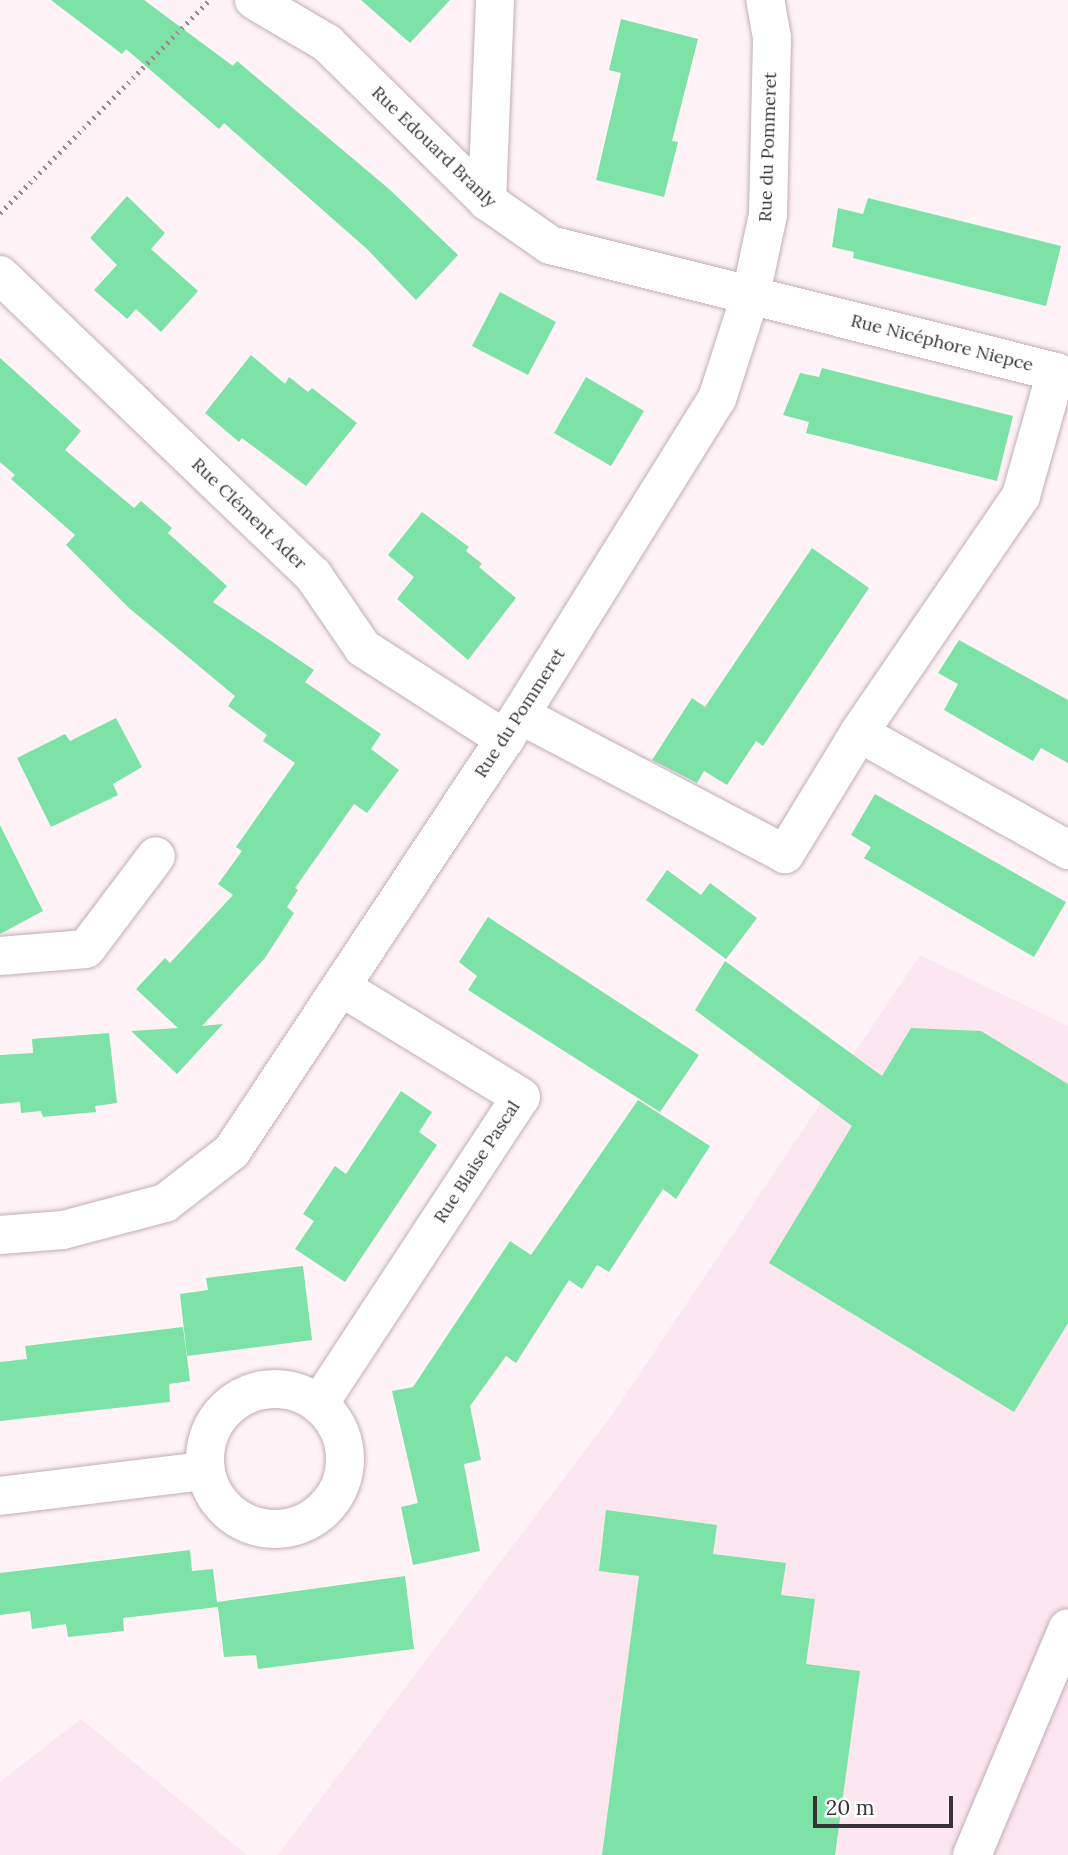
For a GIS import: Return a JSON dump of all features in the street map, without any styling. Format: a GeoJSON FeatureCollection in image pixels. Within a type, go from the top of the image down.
{"type":"FeatureCollection","features":[{"type":"Feature","properties":{"kind":"street","name":"Rue Edouard Branly"},"geometry":{"type":"LineString","coordinates":[[254,0],[327,43],[487,201],[550,245],[751,294]]}},
{"type":"Feature","properties":{"kind":"street"},"geometry":{"type":"LineString","coordinates":[[487,201],[495,0]]}},
{"type":"Feature","properties":{"kind":"street","name":"Rue du Pommeret"},"geometry":{"type":"LineString","coordinates":[[0,1235],[63,1230],[165,1203],[232,1151],[512,727],[718,399],[751,294],[768,215],[772,38],[765,0]]}},
{"type":"Feature","properties":{"kind":"street","name":"Rue Clément Ader"},"geometry":{"type":"LineString","coordinates":[[0,275],[313,575],[363,648],[512,727]]}},
{"type":"Feature","properties":{"kind":"street","name":"Rue Nicéphore Niepce"},"geometry":{"type":"LineString","coordinates":[[512,727],[785,854],[859,733],[1021,496],[1056,372],[751,294]]}},
{"type":"Feature","properties":{"kind":"street"},"geometry":{"type":"LineString","coordinates":[[859,733],[1068,850]]}},
{"type":"Feature","properties":{"kind":"street"},"geometry":{"type":"LineString","coordinates":[[0,957],[86,949],[156,856]]}},
{"type":"Feature","properties":{"kind":"street","name":"Rue Blaise Pascal"},"geometry":{"type":"LineString","coordinates":[[319,1404],[521,1097],[341,987]]}},
{"type":"Feature","properties":{"kind":"street"},"geometry":{"type":"LineString","coordinates":[[274,1388],[298,1392],[319,1404],[335,1420],[344,1441],[346,1464],[341,1486],[329,1506],[311,1520],[267,1530],[245,1524],[212,1493],[205,1471],[205,1447],[213,1424],[229,1405],[250,1393],[274,1388]]}},
{"type":"Feature","properties":{"kind":"street"},"geometry":{"type":"LineString","coordinates":[[0,1496],[205,1471]]}},
{"type":"Feature","properties":{"kind":"street"},"geometry":{"type":"LineString","coordinates":[[972,1855],[1068,1628]]}},
{"type":"Feature","properties":{"kind":"path"},"geometry":{"type":"LineString","coordinates":[[0,213],[209,0]]}},
{"type":"Feature","properties":{"kind":"shaded area"},"geometry":{"type":"Polygon","coordinates":[[[920,955],[1068,1026],[1068,1855],[278,1855],[612,1415],[920,955]]]}},
{"type":"Feature","properties":{"kind":"shaded area"},"geometry":{"type":"Polygon","coordinates":[[[81,1719],[247,1855],[0,1855],[0,1782],[81,1719]]]}},
{"type":"Feature","properties":{"kind":"building"},"geometry":{"type":"Polygon","coordinates":[[[51,0],[144,0],[233,66],[237,61],[389,189],[458,255],[416,300],[367,249],[224,123],[219,129],[126,49],[122,54],[51,0]]]}},
{"type":"Feature","properties":{"kind":"building"},"geometry":{"type":"Polygon","coordinates":[[[361,0],[450,0],[410,43],[361,0]]]}},
{"type":"Feature","properties":{"kind":"building"},"geometry":{"type":"Polygon","coordinates":[[[621,19],[698,39],[672,141],[678,142],[664,197],[596,180],[621,73],[609,70],[621,19]]]}},
{"type":"Feature","properties":{"kind":"building"},"geometry":{"type":"Polygon","coordinates":[[[127,196],[165,233],[151,249],[198,291],[161,332],[136,309],[127,319],[94,290],[117,265],[90,238],[127,196]]]}},
{"type":"Feature","properties":{"kind":"building"},"geometry":{"type":"Polygon","coordinates":[[[868,198],[1061,246],[1046,306],[853,258],[854,252],[832,247],[838,208],[863,214],[868,198]]]}},
{"type":"Feature","properties":{"kind":"building"},"geometry":{"type":"Polygon","coordinates":[[[500,292],[556,322],[528,375],[472,346],[500,292]]]}},
{"type":"Feature","properties":{"kind":"building"},"geometry":{"type":"Polygon","coordinates":[[[251,355],[285,384],[289,377],[308,392],[312,388],[357,423],[306,486],[242,438],[239,442],[205,413],[251,355]]]}},
{"type":"Feature","properties":{"kind":"building"},"geometry":{"type":"Polygon","coordinates":[[[0,358],[81,431],[65,450],[134,508],[141,501],[172,528],[168,533],[227,586],[213,602],[314,670],[305,682],[381,734],[371,749],[399,770],[367,813],[354,804],[295,888],[298,890],[287,907],[294,913],[265,958],[202,1026],[223,1024],[177,1074],[131,1031],[178,1028],[136,989],[165,958],[170,963],[233,895],[218,884],[242,851],[236,847],[295,763],[263,741],[267,735],[228,706],[235,696],[129,608],[66,545],[75,535],[11,479],[15,475],[0,462],[0,358]]]}},
{"type":"Feature","properties":{"kind":"building"},"geometry":{"type":"Polygon","coordinates":[[[822,368],[1013,416],[997,481],[806,433],[809,422],[783,415],[800,373],[819,377],[822,368]]]}},
{"type":"Feature","properties":{"kind":"building"},"geometry":{"type":"Polygon","coordinates":[[[586,377],[644,411],[611,466],[554,433],[586,377]]]}},
{"type":"Feature","properties":{"kind":"building"},"geometry":{"type":"Polygon","coordinates":[[[422,512],[469,547],[466,551],[482,564],[479,567],[516,598],[468,660],[397,599],[414,577],[388,555],[422,512]]]}},
{"type":"Feature","properties":{"kind":"building"},"geometry":{"type":"Polygon","coordinates":[[[812,548],[869,588],[763,746],[756,741],[727,785],[704,771],[697,783],[652,760],[692,698],[705,707],[812,548]]]}},
{"type":"Feature","properties":{"kind":"building"},"geometry":{"type":"Polygon","coordinates":[[[959,640],[1068,700],[1068,763],[1041,748],[1033,761],[944,710],[958,684],[938,673],[959,640]]]}},
{"type":"Feature","properties":{"kind":"building"},"geometry":{"type":"Polygon","coordinates":[[[116,718],[142,767],[113,784],[118,795],[51,827],[17,758],[65,734],[70,741],[116,718]]]}},
{"type":"Feature","properties":{"kind":"building"},"geometry":{"type":"Polygon","coordinates":[[[875,794],[1066,902],[1034,957],[864,858],[871,847],[851,835],[875,794]]]}},
{"type":"Feature","properties":{"kind":"building"},"geometry":{"type":"Polygon","coordinates":[[[0,825],[43,911],[0,934],[0,825]]]}},
{"type":"Feature","properties":{"kind":"building"},"geometry":{"type":"Polygon","coordinates":[[[667,870],[701,895],[710,883],[757,918],[726,959],[646,900],[667,870]]]}},
{"type":"Feature","properties":{"kind":"building"},"geometry":{"type":"Polygon","coordinates":[[[488,917],[699,1055],[660,1112],[468,990],[477,976],[459,962],[488,917]]]}},
{"type":"Feature","properties":{"kind":"building"},"geometry":{"type":"Polygon","coordinates":[[[725,961],[882,1076],[911,1028],[981,1031],[1068,1084],[1068,1323],[1014,1412],[769,1263],[852,1126],[695,1010],[725,961]]]}},
{"type":"Feature","properties":{"kind":"building"},"geometry":{"type":"Polygon","coordinates":[[[109,1033],[117,1103],[95,1106],[96,1112],[43,1117],[41,1111],[21,1113],[20,1102],[0,1104],[0,1055],[33,1053],[32,1039],[109,1033]]]}},
{"type":"Feature","properties":{"kind":"building"},"geometry":{"type":"Polygon","coordinates":[[[401,1091],[432,1112],[419,1132],[437,1145],[345,1282],[295,1249],[314,1221],[303,1214],[335,1166],[346,1174],[401,1091]]]}},
{"type":"Feature","properties":{"kind":"building"},"geometry":{"type":"Polygon","coordinates":[[[638,1100],[710,1146],[676,1199],[663,1189],[609,1272],[597,1265],[582,1289],[569,1280],[516,1363],[506,1356],[470,1406],[481,1460],[464,1464],[480,1551],[413,1565],[401,1507],[418,1503],[392,1391],[413,1387],[510,1241],[531,1255],[638,1100]]]}},
{"type":"Feature","properties":{"kind":"building"},"geometry":{"type":"Polygon","coordinates":[[[303,1266],[312,1340],[187,1356],[180,1294],[208,1290],[206,1278],[303,1266]]]}},
{"type":"Feature","properties":{"kind":"building"},"geometry":{"type":"Polygon","coordinates":[[[183,1327],[190,1381],[169,1384],[170,1402],[0,1421],[0,1362],[27,1359],[25,1346],[183,1327]]]}},
{"type":"Feature","properties":{"kind":"building"},"geometry":{"type":"Polygon","coordinates":[[[606,1510],[717,1525],[713,1554],[786,1563],[781,1595],[815,1599],[806,1664],[860,1671],[835,1855],[602,1855],[639,1576],[599,1571],[606,1510]]]}},
{"type":"Feature","properties":{"kind":"building"},"geometry":{"type":"Polygon","coordinates":[[[190,1550],[192,1571],[213,1569],[217,1602],[405,1576],[414,1649],[258,1669],[256,1655],[224,1657],[218,1607],[123,1618],[124,1631],[68,1637],[66,1624],[32,1629],[30,1611],[0,1615],[0,1573],[190,1550]]]}}]}
